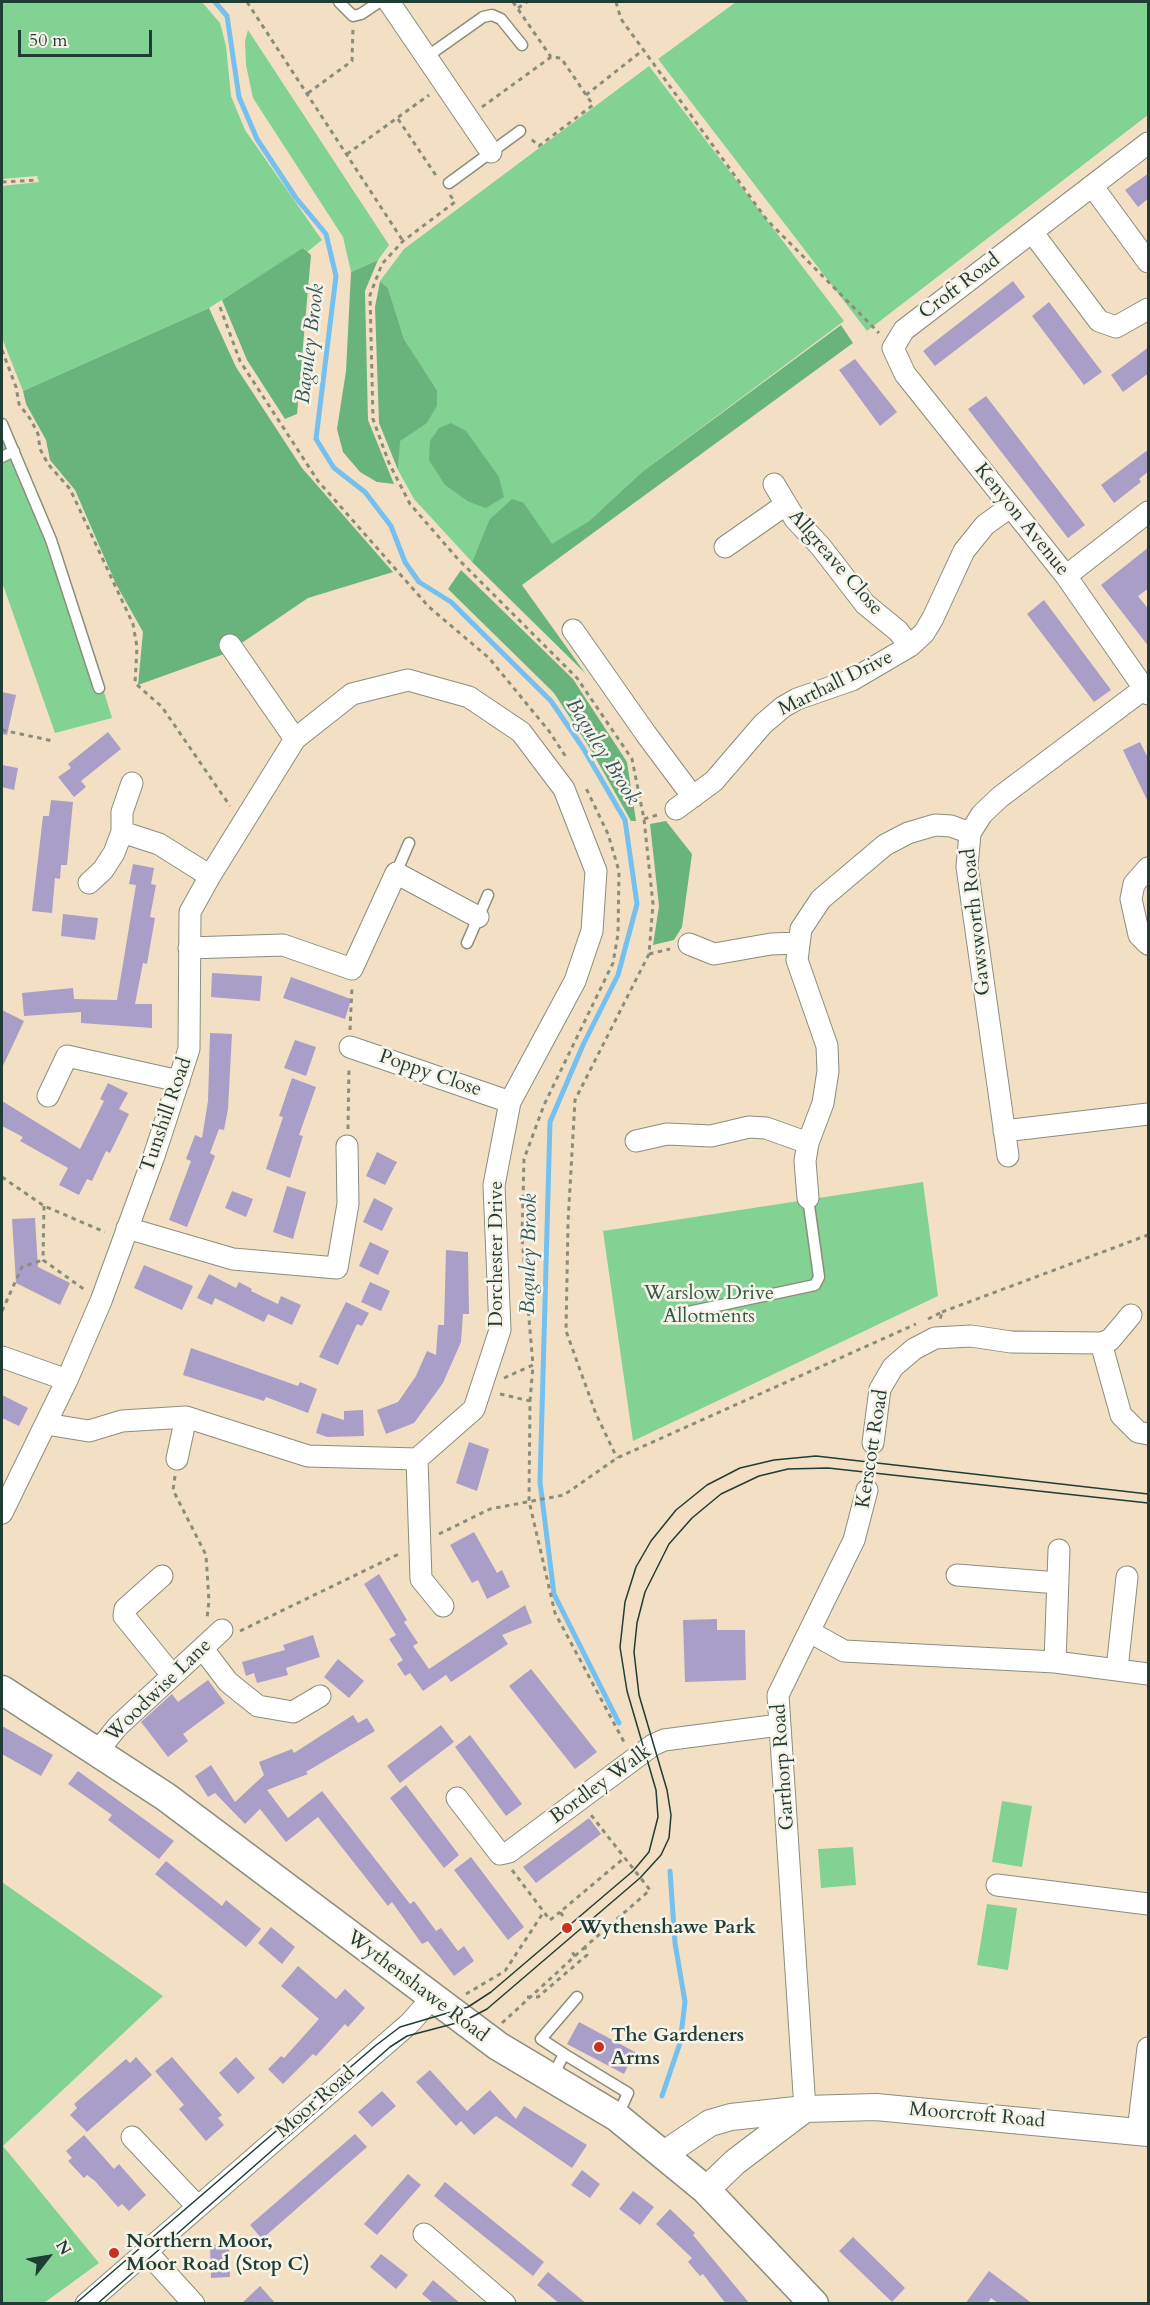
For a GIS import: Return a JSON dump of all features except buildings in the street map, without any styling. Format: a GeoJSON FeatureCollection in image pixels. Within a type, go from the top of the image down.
{"type":"FeatureCollection","features":[{"type":"Feature","properties":{"kind":"main road","name":"Wythenshawe Road"},"geometry":{"type":"LineString","coordinates":[[2,1690],[166,1797],[485,2037],[558,2066],[706,2190],[814,2304]]}},
{"type":"Feature","properties":{"kind":"street"},"geometry":{"type":"LineString","coordinates":[[389,2],[490,152]]}},
{"type":"Feature","properties":{"kind":"street","name":"Croft Road"},"geometry":{"type":"LineString","coordinates":[[893,348],[904,330],[1149,143]]}},
{"type":"Feature","properties":{"kind":"street"},"geometry":{"type":"LineString","coordinates":[[1093,187],[1149,262]]}},
{"type":"Feature","properties":{"kind":"street"},"geometry":{"type":"LineString","coordinates":[[1032,232],[1099,321],[1116,327],[1149,309]]}},
{"type":"Feature","properties":{"kind":"street","name":"Kenyon Avenue"},"geometry":{"type":"LineString","coordinates":[[893,348],[905,374],[1066,576],[1147,691]]}},
{"type":"Feature","properties":{"kind":"street","name":"Allgreave Close"},"geometry":{"type":"LineString","coordinates":[[774,484],[785,505],[865,604],[898,631],[910,646]]}},
{"type":"Feature","properties":{"kind":"street","name":"Allgreave Close"},"geometry":{"type":"LineString","coordinates":[[725,547],[785,505]]}},
{"type":"Feature","properties":{"kind":"street","name":"Marthall Drive"},"geometry":{"type":"LineString","coordinates":[[573,630],[646,734],[685,803],[714,782],[763,724],[783,707],[797,699],[852,680],[910,646],[924,633],[933,618],[964,551],[986,525],[1010,507]]}},
{"type":"Feature","properties":{"kind":"street"},"geometry":{"type":"LineString","coordinates":[[1066,576],[1149,512]]}},
{"type":"Feature","properties":{"kind":"street"},"geometry":{"type":"LineString","coordinates":[[230,645],[296,739]]}},
{"type":"Feature","properties":{"kind":"street","name":"Tunshill Road"},"geometry":{"type":"LineString","coordinates":[[2,1513],[46,1425],[101,1301],[179,1081],[189,1049],[190,912],[296,739],[352,694],[408,680]]}},
{"type":"Feature","properties":{"kind":"street","name":"Dorchester Drive"},"geometry":{"type":"LineString","coordinates":[[408,680],[469,697],[521,732],[564,789],[596,871],[592,931],[575,981],[510,1102],[494,1185],[500,1330],[474,1409],[417,1459]]}},
{"type":"Feature","properties":{"kind":"street","name":"Gawsworth Road"},"geometry":{"type":"LineString","coordinates":[[1008,1156],[967,867],[970,833],[982,814],[1000,797],[1147,691]]}},
{"type":"Feature","properties":{"kind":"street"},"geometry":{"type":"LineString","coordinates":[[89,883],[103,870],[114,853],[122,832],[122,812],[132,783]]}},
{"type":"Feature","properties":{"kind":"street"},"geometry":{"type":"LineString","coordinates":[[808,1198],[805,1161],[808,1143],[826,1089],[828,1046],[797,960],[797,943],[801,929],[808,915],[821,899],[885,845],[908,833],[935,825],[951,826],[970,833]]}},
{"type":"Feature","properties":{"kind":"street"},"geometry":{"type":"LineString","coordinates":[[122,832],[159,844],[210,876]]}},
{"type":"Feature","properties":{"kind":"street"},"geometry":{"type":"LineString","coordinates":[[1149,868],[1134,884],[1131,899],[1139,935],[1149,944]]}},
{"type":"Feature","properties":{"kind":"street"},"geometry":{"type":"LineString","coordinates":[[189,948],[283,945],[352,969],[396,873],[478,917]]}},
{"type":"Feature","properties":{"kind":"street"},"geometry":{"type":"LineString","coordinates":[[689,944],[714,954],[771,944],[797,943]]}},
{"type":"Feature","properties":{"kind":"street","name":"Poppy Close"},"geometry":{"type":"LineString","coordinates":[[350,1047],[510,1102]]}},
{"type":"Feature","properties":{"kind":"street"},"geometry":{"type":"LineString","coordinates":[[48,1096],[67,1056],[179,1081]]}},
{"type":"Feature","properties":{"kind":"street"},"geometry":{"type":"LineString","coordinates":[[1004,1131],[1149,1114]]}},
{"type":"Feature","properties":{"kind":"street"},"geometry":{"type":"LineString","coordinates":[[636,1141],[668,1134],[711,1136],[749,1127],[775,1131],[808,1143]]}},
{"type":"Feature","properties":{"kind":"street"},"geometry":{"type":"LineString","coordinates":[[125,1234],[233,1259],[337,1268],[348,1204],[347,1146]]}},
{"type":"Feature","properties":{"kind":"street"},"geometry":{"type":"LineString","coordinates":[[1131,1315],[1110,1340],[1101,1343],[1121,1415],[1138,1432],[1149,1434]]}},
{"type":"Feature","properties":{"kind":"street","name":"Kerscott Road"},"geometry":{"type":"LineString","coordinates":[[873,1443],[876,1402],[886,1377],[902,1358],[935,1338],[971,1336],[1011,1342],[1101,1343]]}},
{"type":"Feature","properties":{"kind":"street"},"geometry":{"type":"LineString","coordinates":[[2,1358],[67,1380]]}},
{"type":"Feature","properties":{"kind":"street"},"geometry":{"type":"LineString","coordinates":[[177,1460],[186,1417]]}},
{"type":"Feature","properties":{"kind":"street"},"geometry":{"type":"LineString","coordinates":[[46,1425],[88,1431],[122,1421],[186,1417],[308,1456],[417,1459],[421,1579],[443,1606]]}},
{"type":"Feature","properties":{"kind":"street","name":"Kerscott Road"},"geometry":{"type":"LineString","coordinates":[[810,1632],[854,1540],[867,1490]]}},
{"type":"Feature","properties":{"kind":"street"},"geometry":{"type":"LineString","coordinates":[[1055,1662],[1059,1550]]}},
{"type":"Feature","properties":{"kind":"street"},"geometry":{"type":"LineString","coordinates":[[957,1575],[1058,1583]]}},
{"type":"Feature","properties":{"kind":"street"},"geometry":{"type":"LineString","coordinates":[[162,1576],[125,1609],[124,1616],[172,1675]]}},
{"type":"Feature","properties":{"kind":"street"},"geometry":{"type":"LineString","coordinates":[[1117,1669],[1127,1576]]}},
{"type":"Feature","properties":{"kind":"street","name":"Woodwise Lane"},"geometry":{"type":"LineString","coordinates":[[97,1752],[118,1726],[172,1675],[228,1632]]}},
{"type":"Feature","properties":{"kind":"street"},"geometry":{"type":"LineString","coordinates":[[810,1632],[844,1651],[1055,1662],[1149,1674]]}},
{"type":"Feature","properties":{"kind":"street","name":"Garthorp Road"},"geometry":{"type":"LineString","coordinates":[[805,2109],[786,1787],[778,1695],[810,1632]]}},
{"type":"Feature","properties":{"kind":"street"},"geometry":{"type":"LineString","coordinates":[[203,1649],[228,1682],[258,1706],[293,1712],[320,1696]]}},
{"type":"Feature","properties":{"kind":"street","name":"Bordley Walk"},"geometry":{"type":"LineString","coordinates":[[500,1854],[509,1852],[632,1760],[664,1740],[779,1725]]}},
{"type":"Feature","properties":{"kind":"street"},"geometry":{"type":"LineString","coordinates":[[458,1798],[500,1854]]}},
{"type":"Feature","properties":{"kind":"street"},"geometry":{"type":"LineString","coordinates":[[997,1885],[1149,1904]]}},
{"type":"Feature","properties":{"kind":"street","name":"Moor Road"},"geometry":{"type":"LineString","coordinates":[[86,2304],[437,2001]]}},
{"type":"Feature","properties":{"kind":"street"},"geometry":{"type":"LineString","coordinates":[[1143,2132],[1149,2048]]}},
{"type":"Feature","properties":{"kind":"street","name":"Moorcroft Road"},"geometry":{"type":"LineString","coordinates":[[664,2154],[710,2124],[731,2117],[805,2109],[876,2107],[1143,2132]]}},
{"type":"Feature","properties":{"kind":"street"},"geometry":{"type":"LineString","coordinates":[[706,2190],[735,2162],[805,2109]]}},
{"type":"Feature","properties":{"kind":"street"},"geometry":{"type":"LineString","coordinates":[[132,2137],[197,2206]]}},
{"type":"Feature","properties":{"kind":"street"},"geometry":{"type":"LineString","coordinates":[[424,2234],[505,2304]]}},
{"type":"Feature","properties":{"kind":"street"},"geometry":{"type":"LineString","coordinates":[[146,2251],[194,2304]]}},
{"type":"Feature","properties":{"kind":"lane"},"geometry":{"type":"LineString","coordinates":[[339,2],[353,16],[362,14],[379,2]]}},
{"type":"Feature","properties":{"kind":"lane"},"geometry":{"type":"LineString","coordinates":[[425,58],[483,17],[492,15],[501,19],[522,45]]}},
{"type":"Feature","properties":{"kind":"lane"},"geometry":{"type":"LineString","coordinates":[[447,185],[520,131]]}},
{"type":"Feature","properties":{"kind":"lane"},"geometry":{"type":"LineString","coordinates":[[2,424],[51,540],[99,688]]}},
{"type":"Feature","properties":{"kind":"lane"},"geometry":{"type":"LineString","coordinates":[[2,457],[14,451]]}},
{"type":"Feature","properties":{"kind":"lane"},"geometry":{"type":"LineString","coordinates":[[396,873],[409,843]]}},
{"type":"Feature","properties":{"kind":"lane"},"geometry":{"type":"LineString","coordinates":[[467,943],[488,895]]}},
{"type":"Feature","properties":{"kind":"lane"},"geometry":{"type":"LineString","coordinates":[[679,1314],[815,1285],[819,1277],[808,1198]]}},
{"type":"Feature","properties":{"kind":"lane"},"geometry":{"type":"LineString","coordinates":[[558,2066],[542,2039],[577,1997]]}},
{"type":"Feature","properties":{"kind":"path"},"geometry":{"type":"LineString","coordinates":[[248,2],[403,241]]}},
{"type":"Feature","properties":{"kind":"path"},"geometry":{"type":"LineString","coordinates":[[513,2],[551,57]]}},
{"type":"Feature","properties":{"kind":"path"},"geometry":{"type":"LineString","coordinates":[[518,8],[527,2]]}},
{"type":"Feature","properties":{"kind":"path"},"geometry":{"type":"LineString","coordinates":[[616,2],[621,19],[767,220],[893,348]]}},
{"type":"Feature","properties":{"kind":"path"},"geometry":{"type":"LineString","coordinates":[[308,93],[352,61],[353,16]]}},
{"type":"Feature","properties":{"kind":"path"},"geometry":{"type":"LineString","coordinates":[[586,94],[644,50]]}},
{"type":"Feature","properties":{"kind":"path"},"geometry":{"type":"LineString","coordinates":[[466,118],[551,57],[561,58],[593,105],[539,146],[520,131]]}},
{"type":"Feature","properties":{"kind":"path"},"geometry":{"type":"LineString","coordinates":[[347,154],[443,85]]}},
{"type":"Feature","properties":{"kind":"path"},"geometry":{"type":"LineString","coordinates":[[398,119],[438,177]]}},
{"type":"Feature","properties":{"kind":"path"},"geometry":{"type":"LineString","coordinates":[[2,182],[38,180]]}},
{"type":"Feature","properties":{"kind":"path"},"geometry":{"type":"LineString","coordinates":[[389,463],[373,419],[370,295],[382,264],[403,241],[455,202],[447,185]]}},
{"type":"Feature","properties":{"kind":"path"},"geometry":{"type":"LineString","coordinates":[[220,307],[240,361],[318,481],[429,607],[489,658],[549,731],[568,760]]}},
{"type":"Feature","properties":{"kind":"path"},"geometry":{"type":"LineString","coordinates":[[2,350],[16,387],[19,404],[32,420],[38,434],[40,449],[48,465],[70,489],[105,570],[133,624],[136,647],[135,683],[162,707],[243,826]]}},
{"type":"Feature","properties":{"kind":"path"},"geometry":{"type":"LineString","coordinates":[[2,730],[53,741]]}},
{"type":"Feature","properties":{"kind":"path"},"geometry":{"type":"LineString","coordinates":[[581,780],[608,834],[619,871],[618,934],[613,963],[544,1105],[524,1159],[522,1238],[533,1365],[530,1401],[529,1501],[555,1613],[599,1691],[632,1760]]}},
{"type":"Feature","properties":{"kind":"path"},"geometry":{"type":"LineString","coordinates":[[347,1146],[352,969]]}},
{"type":"Feature","properties":{"kind":"path"},"geometry":{"type":"LineString","coordinates":[[2,1177],[44,1206],[125,1234]]}},
{"type":"Feature","properties":{"kind":"path"},"geometry":{"type":"LineString","coordinates":[[43,1260],[44,1206]]}},
{"type":"Feature","properties":{"kind":"path"},"geometry":{"type":"LineString","coordinates":[[228,1632],[421,1544],[490,1509],[564,1495],[617,1458],[942,1312],[1149,1235]]}},
{"type":"Feature","properties":{"kind":"path"},"geometry":{"type":"LineString","coordinates":[[43,1260],[101,1301]]}},
{"type":"Feature","properties":{"kind":"path"},"geometry":{"type":"LineString","coordinates":[[2,1311],[22,1267],[43,1260]]}},
{"type":"Feature","properties":{"kind":"path"},"geometry":{"type":"LineString","coordinates":[[935,1338],[942,1312]]}},
{"type":"Feature","properties":{"kind":"path"},"geometry":{"type":"LineString","coordinates":[[481,1389],[533,1365]]}},
{"type":"Feature","properties":{"kind":"path"},"geometry":{"type":"LineString","coordinates":[[481,1389],[530,1401]]}},
{"type":"Feature","properties":{"kind":"path"},"geometry":{"type":"LineString","coordinates":[[177,1460],[173,1490],[206,1555],[209,1601],[203,1649]]}},
{"type":"Feature","properties":{"kind":"path"},"geometry":{"type":"LineString","coordinates":[[485,2037],[496,2030],[527,1997],[574,1954],[650,1890],[623,1858],[580,1799]]}},
{"type":"Feature","properties":{"kind":"path"},"geometry":{"type":"LineString","coordinates":[[500,1854],[550,1920],[561,1914],[623,1858]]}},
{"type":"Feature","properties":{"kind":"path"},"geometry":{"type":"LineString","coordinates":[[437,2001],[497,1978],[505,1971],[543,1912]]}},
{"type":"Feature","properties":{"kind":"path"},"geometry":{"type":"LineString","coordinates":[[527,1997],[538,1998],[587,1955],[585,1947]]}},
{"type":"Feature","properties":{"kind":"green space"},"geometry":{"type":"Polygon","coordinates":[[[2,2],[202,2],[220,23],[226,46],[231,96],[245,130],[322,240],[307,252],[304,248],[209,308],[23,391],[2,338],[2,186],[39,182],[37,176],[2,179],[2,2]]]}},
{"type":"Feature","properties":{"kind":"green space"},"geometry":{"type":"Polygon","coordinates":[[[736,2],[1148,2],[1148,115],[867,331],[658,59],[736,2]]]}},
{"type":"Feature","properties":{"kind":"green space"},"geometry":{"type":"Polygon","coordinates":[[[248,30],[389,245],[378,260],[351,272],[343,237],[253,98],[246,65],[245,41],[248,30]]]}},
{"type":"Feature","properties":{"kind":"green space"},"geometry":{"type":"Polygon","coordinates":[[[649,66],[844,321],[642,472],[589,521],[552,545],[524,503],[489,520],[472,562],[414,499],[398,470],[399,441],[426,424],[437,390],[404,339],[388,288],[380,281],[404,249],[649,66]]]}},
{"type":"Feature","properties":{"kind":"green space"},"geometry":{"type":"Polygon","coordinates":[[[303,248],[311,255],[297,414],[285,419],[247,360],[222,300],[303,248]]]}},
{"type":"Feature","properties":{"kind":"green space"},"geometry":{"type":"Polygon","coordinates":[[[378,260],[365,291],[368,420],[394,484],[377,482],[360,472],[343,452],[337,429],[346,371],[351,272],[378,260]]]}},
{"type":"Feature","properties":{"kind":"green space"},"geometry":{"type":"Polygon","coordinates":[[[380,281],[388,288],[404,339],[437,390],[437,406],[426,424],[400,441],[398,470],[379,423],[375,307],[380,281]]]}},
{"type":"Feature","properties":{"kind":"green space"},"geometry":{"type":"Polygon","coordinates":[[[209,308],[236,367],[302,468],[393,572],[308,598],[227,653],[138,685],[143,632],[116,584],[75,490],[50,460],[46,440],[26,404],[23,391],[209,308]]]}},
{"type":"Feature","properties":{"kind":"green space"},"geometry":{"type":"Polygon","coordinates":[[[841,325],[853,343],[522,585],[585,673],[472,562],[489,520],[512,499],[524,503],[552,544],[589,521],[642,472],[841,325]]]}},
{"type":"Feature","properties":{"kind":"green space"},"geometry":{"type":"Polygon","coordinates":[[[2,419],[33,488],[71,584],[112,718],[55,733],[2,582],[2,419]]]}},
{"type":"Feature","properties":{"kind":"green space"},"geometry":{"type":"Polygon","coordinates":[[[451,423],[466,431],[499,477],[504,497],[486,508],[469,502],[445,485],[429,460],[430,441],[439,428],[451,423]]]}},
{"type":"Feature","properties":{"kind":"green space"},"geometry":{"type":"Polygon","coordinates":[[[461,570],[573,679],[627,762],[636,821],[631,821],[591,750],[554,693],[448,589],[461,570]]]}},
{"type":"Feature","properties":{"kind":"green space"},"geometry":{"type":"Polygon","coordinates":[[[666,821],[692,854],[682,927],[674,940],[653,945],[659,906],[650,824],[666,821]]]}},
{"type":"Feature","properties":{"kind":"green space","name":"Warslow Drive Allotments"},"geometry":{"type":"Polygon","coordinates":[[[923,1182],[938,1296],[633,1441],[603,1231],[923,1182]]]}},
{"type":"Feature","properties":{"kind":"green space"},"geometry":{"type":"Polygon","coordinates":[[[1002,1801],[1032,1806],[1022,1867],[992,1862],[1002,1801]]]}},
{"type":"Feature","properties":{"kind":"green space"},"geometry":{"type":"Polygon","coordinates":[[[853,1847],[856,1885],[821,1888],[818,1849],[853,1847]]]}},
{"type":"Feature","properties":{"kind":"green space"},"geometry":{"type":"Polygon","coordinates":[[[2,1882],[163,1996],[3,2146],[99,2263],[44,2303],[2,2303],[2,1882]]]}},
{"type":"Feature","properties":{"kind":"green space"},"geometry":{"type":"Polygon","coordinates":[[[987,1904],[1017,1908],[1008,1970],[977,1965],[987,1904]]]}},
{"type":"Feature","properties":{"kind":"waterway","name":"Baguley Brook"},"geometry":{"type":"LineString","coordinates":[[215,2],[227,16],[239,97],[257,139],[296,198],[326,234],[336,276],[316,439],[334,468],[365,492],[391,526],[405,562],[419,582],[451,602],[551,701],[583,748],[625,820],[637,904],[618,975],[583,1045],[550,1122],[540,1482],[554,1594],[619,1723]]}},
{"type":"Feature","properties":{"kind":"waterway","name":"Baguley Brook"},"geometry":{"type":"LineString","coordinates":[[662,2096],[680,2043],[685,2002],[675,1943],[670,1871]]}},
{"type":"Feature","properties":{"kind":"tram line"},"geometry":{"type":"LineString","coordinates":[[75,2304],[375,2046],[400,2027],[468,2007],[491,1992],[633,1871],[649,1852],[658,1817],[656,1790],[627,1691],[620,1647],[625,1602],[636,1567],[651,1541],[676,1510],[707,1485],[740,1468],[774,1460],[816,1456],[1148,1494]]}},
{"type":"Feature","properties":{"kind":"tram line"},"geometry":{"type":"LineString","coordinates":[[97,2304],[390,2047],[407,2036],[464,2021],[487,2009],[640,1878],[661,1855],[669,1838],[671,1815],[667,1790],[639,1695],[634,1652],[637,1623],[645,1592],[669,1544],[692,1518],[721,1494],[759,1476],[788,1469],[828,1468],[1148,1503]]}},
{"type":"Feature","properties":{"kind":"place","name":"Wythenshawe Park"},"geometry":{"type":"Point","coordinates":[567,1928]}},
{"type":"Feature","properties":{"kind":"place","name":"The Gardeners Arms"},"geometry":{"type":"Point","coordinates":[599,2047]}},
{"type":"Feature","properties":{"kind":"place","name":"Northern Moor, Moor Road (Stop C)"},"geometry":{"type":"Point","coordinates":[114,2253]}}]}
